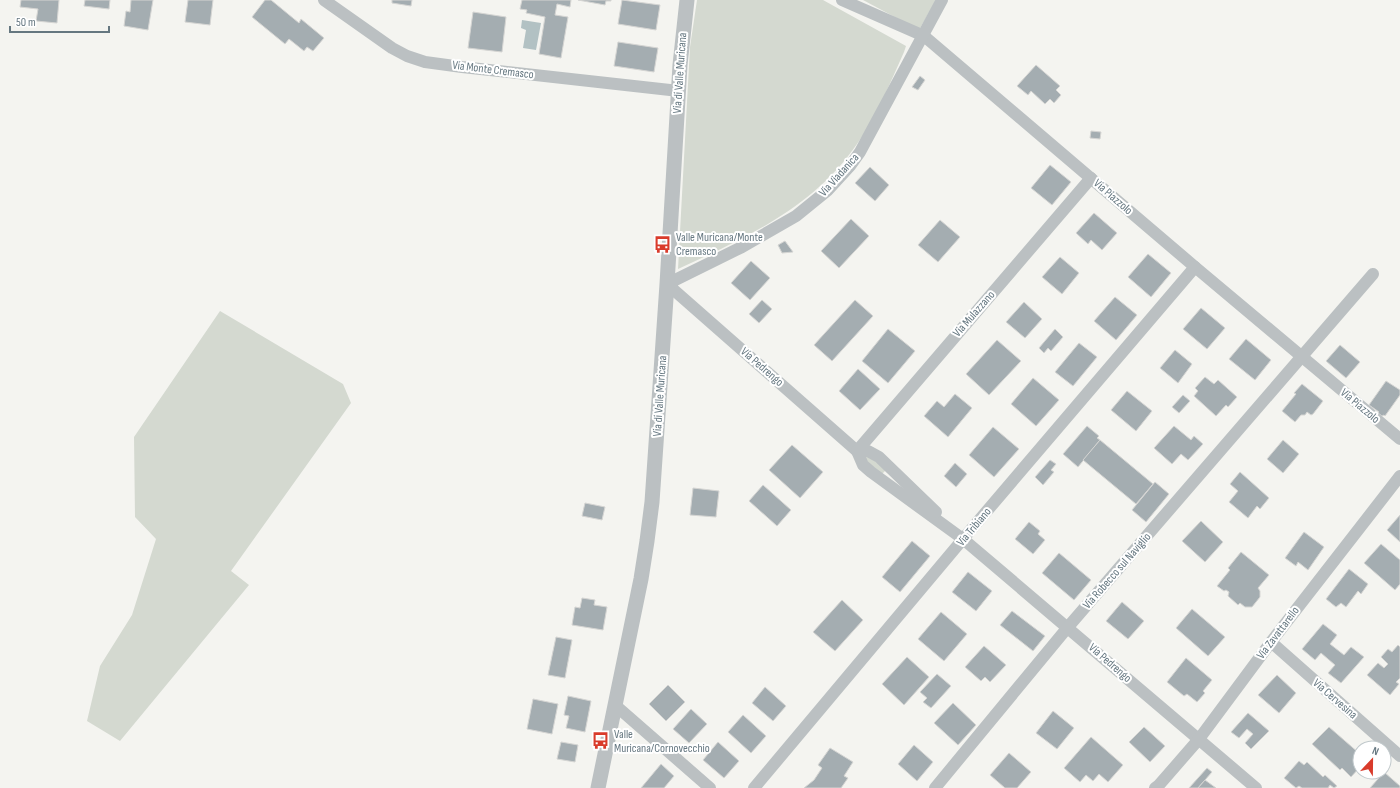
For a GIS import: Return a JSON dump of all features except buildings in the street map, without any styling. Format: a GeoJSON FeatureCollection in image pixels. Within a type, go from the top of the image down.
{"type":"FeatureCollection","features":[{"type":"Feature","properties":{"kind":"street","name":"Via Monte Cremasco"},"geometry":{"type":"LineString","coordinates":[[324,0],[396,51],[425,62],[477,69],[679,90]]}},
{"type":"Feature","properties":{"kind":"street"},"geometry":{"type":"LineString","coordinates":[[340,0],[364,28]]}},
{"type":"Feature","properties":{"kind":"street","name":"Via di Valle Muricana"},"geometry":{"type":"LineString","coordinates":[[598,788],[648,541],[655,468],[681,45],[687,0]]}},
{"type":"Feature","properties":{"kind":"street","name":"Via Piazzolo"},"geometry":{"type":"LineString","coordinates":[[842,0],[924,36],[1302,358],[1400,439]]}},
{"type":"Feature","properties":{"kind":"street","name":"Via Viadanica"},"geometry":{"type":"LineString","coordinates":[[667,284],[742,247],[796,216],[828,190],[850,166],[860,152],[924,36],[942,0]]}},
{"type":"Feature","properties":{"kind":"street","name":"Via Mulazzano"},"geometry":{"type":"LineString","coordinates":[[857,450],[1091,178]]}},
{"type":"Feature","properties":{"kind":"street","name":"Via Tribiano"},"geometry":{"type":"LineString","coordinates":[[754,788],[963,539],[1195,267]]}},
{"type":"Feature","properties":{"kind":"street"},"geometry":{"type":"LineString","coordinates":[[1302,358],[1373,274]]}},
{"type":"Feature","properties":{"kind":"street","name":"Via Pedrengo"},"geometry":{"type":"LineString","coordinates":[[667,284],[857,450],[863,465],[871,472],[963,539],[1256,788]]}},
{"type":"Feature","properties":{"kind":"street","name":"Via Robecco sul Naviglio"},"geometry":{"type":"LineString","coordinates":[[935,788],[1068,627],[1302,358]]}},
{"type":"Feature","properties":{"kind":"street","name":"Via Pedrengo"},"geometry":{"type":"LineString","coordinates":[[857,450],[870,452],[884,461],[963,539]]}},
{"type":"Feature","properties":{"kind":"street","name":"Via Zavattarello"},"geometry":{"type":"LineString","coordinates":[[1155,788],[1159,786],[1198,739],[1270,642],[1400,476]]}},
{"type":"Feature","properties":{"kind":"street","name":"Via Cervesina"},"geometry":{"type":"LineString","coordinates":[[1270,642],[1400,756]]}},
{"type":"Feature","properties":{"kind":"street"},"geometry":{"type":"LineString","coordinates":[[615,705],[710,788]]}},
{"type":"Feature","properties":{"kind":"shaded area"},"geometry":{"type":"Polygon","coordinates":[[[697,0],[823,0],[906,46],[883,99],[871,122],[857,144],[840,166],[820,186],[777,218],[729,245],[678,269],[690,47],[697,0]]]}},
{"type":"Feature","properties":{"kind":"shaded area"},"geometry":{"type":"Polygon","coordinates":[[[863,0],[936,0],[919,30],[863,0]]]}},
{"type":"Feature","properties":{"kind":"shaded area"},"geometry":{"type":"Polygon","coordinates":[[[522,20],[541,23],[536,50],[523,48],[526,30],[521,28],[522,20]]]}},
{"type":"Feature","properties":{"kind":"shaded area"},"geometry":{"type":"Polygon","coordinates":[[[220,311],[343,384],[351,403],[231,571],[249,585],[120,741],[87,721],[100,666],[132,615],[156,539],[135,517],[134,437],[220,311]]]}},
{"type":"Feature","properties":{"kind":"shaded area"},"geometry":{"type":"Polygon","coordinates":[[[866,455],[887,469],[880,476],[864,457],[866,455]]]}},
{"type":"Feature","properties":{"kind":"place","name":"Valle Muricana/Monte Cremasco"},"geometry":{"type":"Point","coordinates":[663,244]}},
{"type":"Feature","properties":{"kind":"place","name":"Valle Muricana/Cornovecchio"},"geometry":{"type":"Point","coordinates":[601,741]}}]}
